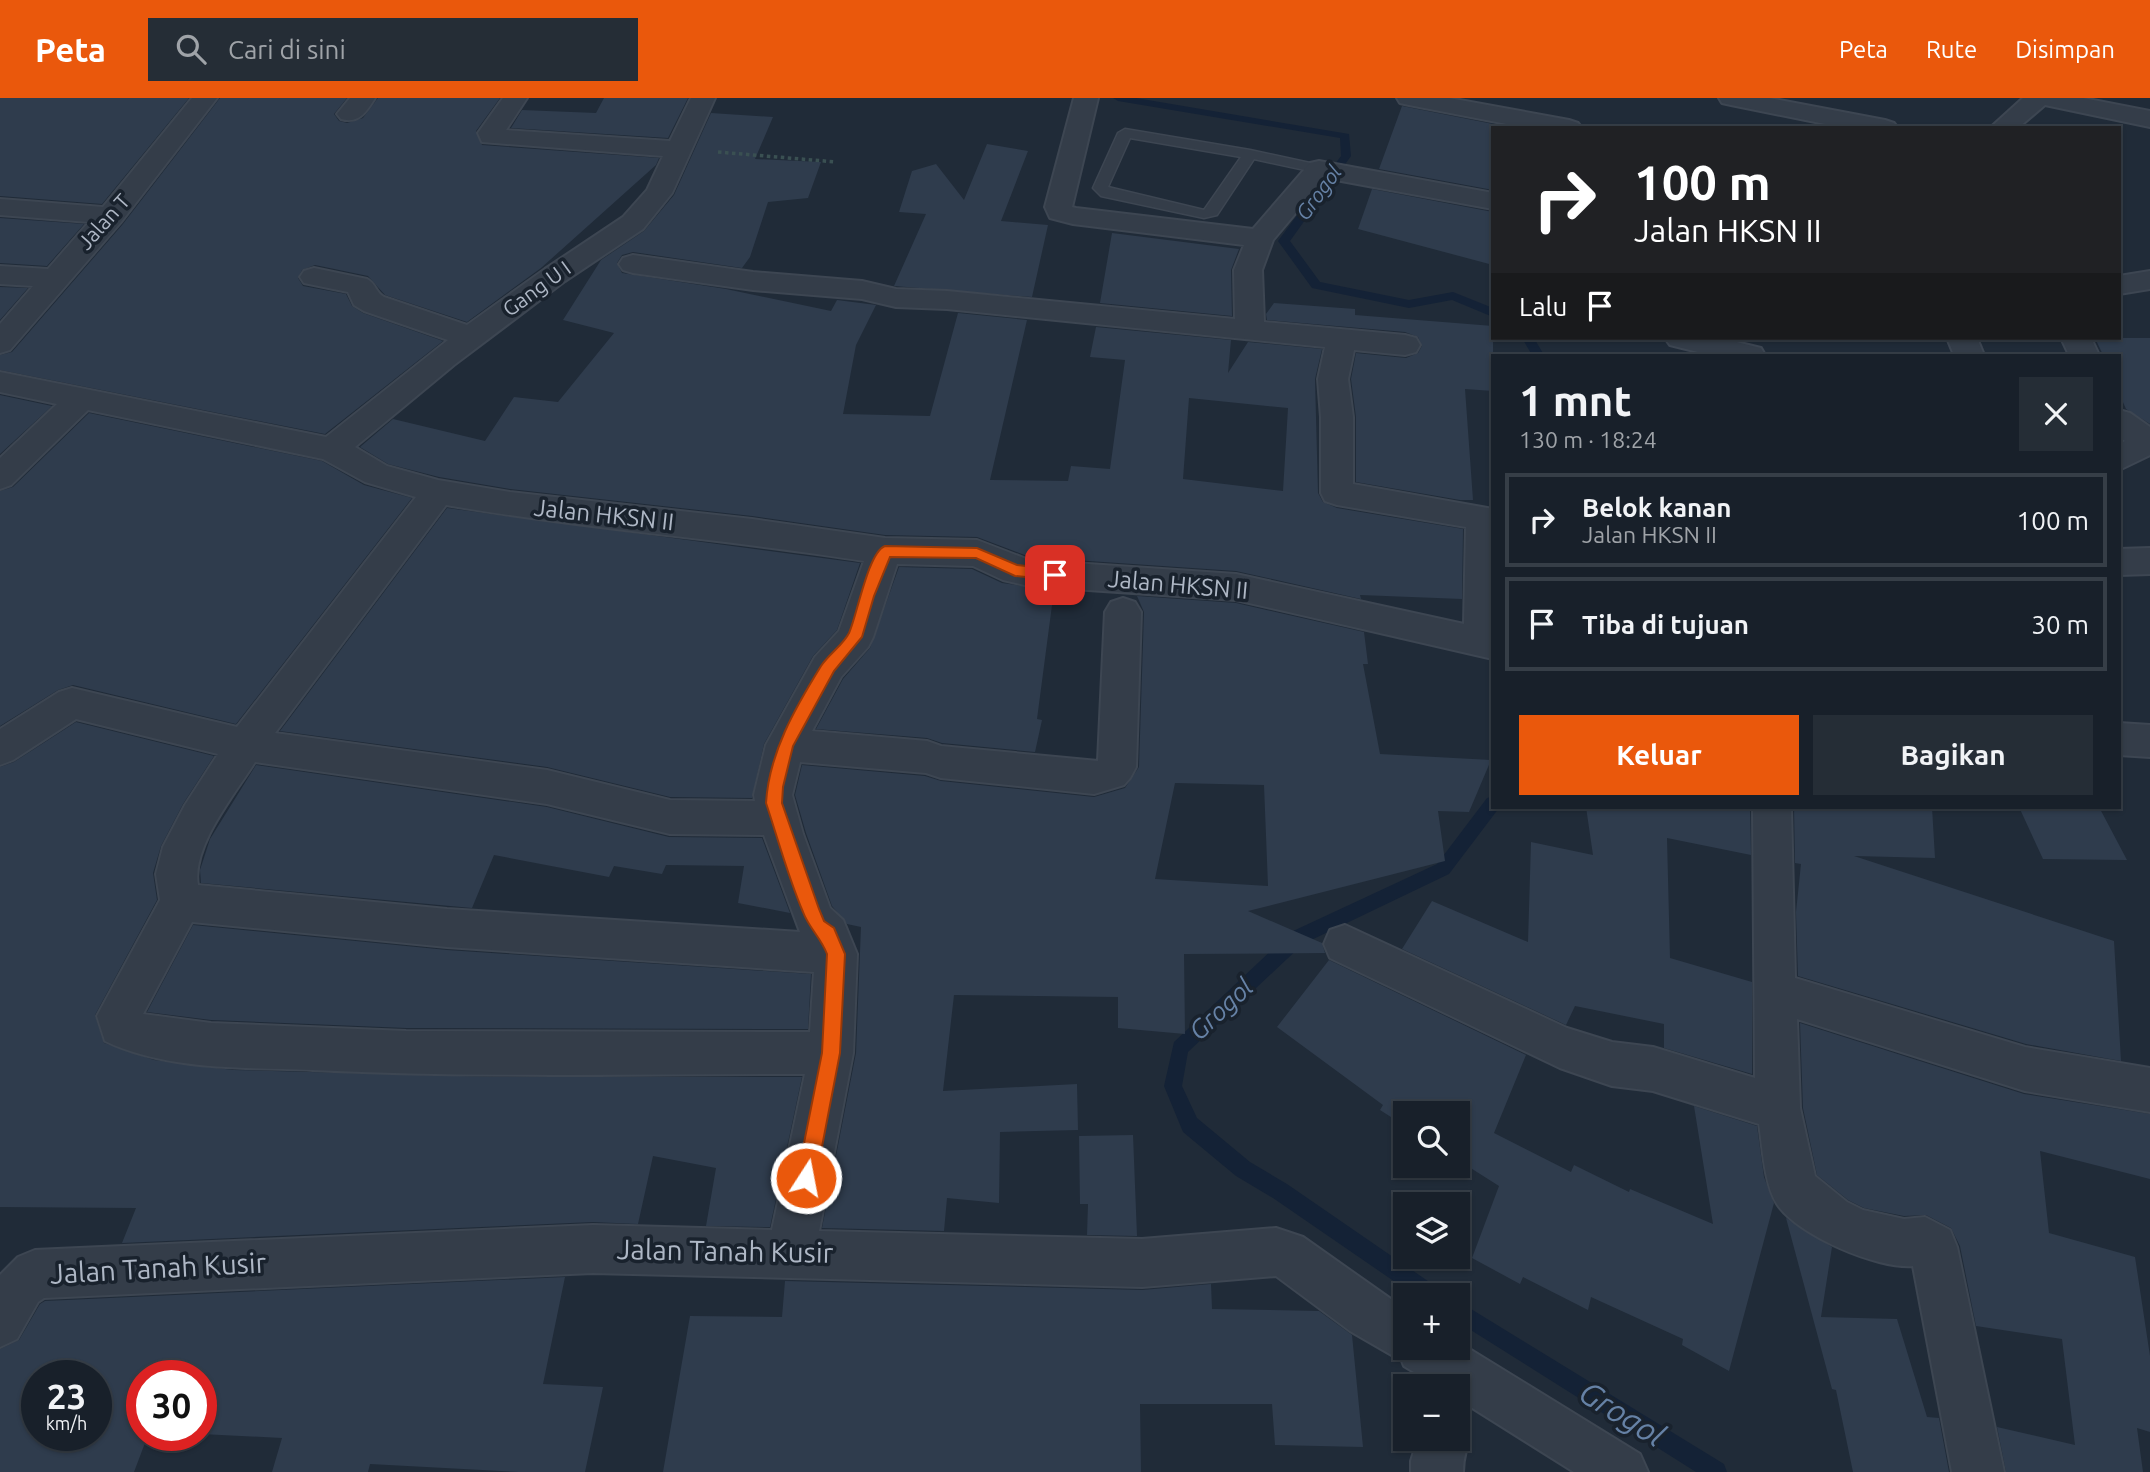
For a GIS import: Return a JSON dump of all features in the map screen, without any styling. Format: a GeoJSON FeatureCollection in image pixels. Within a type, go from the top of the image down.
{"type":"FeatureCollection","features":[{"type":"Feature","properties":{"kind":"street","name":"Jalan T"},"geometry":{"type":"LineString","coordinates":[[0,343],[54,278],[111,216],[205,98]]}},
{"type":"Feature","properties":{"kind":"street"},"geometry":{"type":"LineString","coordinates":[[515,98],[491,133],[493,137],[677,149]]}},
{"type":"Feature","properties":{"kind":"street","name":"Gang U I"},"geometry":{"type":"LineString","coordinates":[[332,449],[471,337],[555,275],[633,223],[659,193],[677,149],[703,98]]}},
{"type":"Feature","properties":{"kind":"street"},"geometry":{"type":"LineString","coordinates":[[1086,98],[1058,207],[1060,212],[1073,216],[1259,237]]}},
{"type":"Feature","properties":{"kind":"street"},"geometry":{"type":"LineString","coordinates":[[1409,98],[1558,126]]}},
{"type":"Feature","properties":{"kind":"street"},"geometry":{"type":"LineString","coordinates":[[1731,98],[1868,126]]}},
{"type":"Feature","properties":{"kind":"street"},"geometry":{"type":"LineString","coordinates":[[2005,126],[2038,98]]}},
{"type":"Feature","properties":{"kind":"street"},"geometry":{"type":"LineString","coordinates":[[2046,98],[2150,119]]}},
{"type":"Feature","properties":{"kind":"street"},"geometry":{"type":"LineString","coordinates":[[1250,330],[1248,270],[1259,237],[1321,170],[1491,201]]}},
{"type":"Feature","properties":{"kind":"street"},"geometry":{"type":"LineString","coordinates":[[0,207],[111,216]]}},
{"type":"Feature","properties":{"kind":"street"},"geometry":{"type":"LineString","coordinates":[[633,264],[753,281],[862,290],[896,298],[947,300],[1405,345]]}},
{"type":"Feature","properties":{"kind":"street"},"geometry":{"type":"LineString","coordinates":[[0,275],[54,278]]}},
{"type":"Feature","properties":{"kind":"street"},"geometry":{"type":"LineString","coordinates":[[313,276],[357,285],[363,289],[363,298],[374,304],[471,337]]}},
{"type":"Feature","properties":{"kind":"street"},"geometry":{"type":"LineString","coordinates":[[2121,285],[2150,281]]}},
{"type":"Feature","properties":{"kind":"street"},"geometry":{"type":"LineString","coordinates":[[1341,339],[1334,379],[1337,493],[1483,518],[1487,643]]}},
{"type":"Feature","properties":{"kind":"street"},"geometry":{"type":"LineString","coordinates":[[1688,340],[1746,354]]}},
{"type":"Feature","properties":{"kind":"street","name":"Jalan HKSN II"},"geometry":{"type":"LineString","coordinates":[[0,382],[332,449],[376,474],[438,492],[510,504],[752,531],[885,551],[977,553],[1015,570],[1029,573],[1236,587],[1487,643]]}},
{"type":"Feature","properties":{"kind":"street"},"geometry":{"type":"LineString","coordinates":[[0,477],[81,398]]}},
{"type":"Feature","properties":{"kind":"street"},"geometry":{"type":"LineString","coordinates":[[2121,422],[2149,441],[2121,458]]}},
{"type":"Feature","properties":{"kind":"street"},"geometry":{"type":"LineString","coordinates":[[438,492],[245,745],[199,817],[183,847],[176,874],[181,902],[119,1016],[120,1026],[144,1035],[228,1045],[354,1052],[831,1053]]}},
{"type":"Feature","properties":{"kind":"street"},"geometry":{"type":"LineString","coordinates":[[791,1252],[831,1053],[836,954],[828,934],[818,926],[811,911],[778,818],[773,795],[785,745],[828,667],[855,637],[867,596],[885,551]]}},
{"type":"Feature","properties":{"kind":"street"},"geometry":{"type":"LineString","coordinates":[[2121,562],[2150,561]]}},
{"type":"Feature","properties":{"kind":"street"},"geometry":{"type":"LineString","coordinates":[[785,745],[927,757],[941,762],[1094,778],[1110,773],[1117,767],[1123,612]]}},
{"type":"Feature","properties":{"kind":"street"},"geometry":{"type":"LineString","coordinates":[[0,749],[72,703],[245,745],[547,787],[670,817],[778,818]]}},
{"type":"Feature","properties":{"kind":"street"},"geometry":{"type":"LineString","coordinates":[[2121,739],[2150,741]]}},
{"type":"Feature","properties":{"kind":"street"},"geometry":{"type":"LineString","coordinates":[[1772,809],[1774,992],[1779,1108],[1794,1189],[1830,1219],[1857,1232],[1904,1243],[1924,1241],[1933,1247],[1978,1472]]}},
{"type":"Feature","properties":{"kind":"street"},"geometry":{"type":"LineString","coordinates":[[181,902],[447,928],[836,954]]}},
{"type":"Feature","properties":{"kind":"street"},"geometry":{"type":"LineString","coordinates":[[1345,944],[1560,1046],[1612,1064],[1653,1069],[1779,1108]]}},
{"type":"Feature","properties":{"kind":"street"},"geometry":{"type":"LineString","coordinates":[[1774,992],[2025,1069],[2150,1090]]}},
{"type":"Feature","properties":{"kind":"street","name":"Jalan Tanah Kusir"},"geometry":{"type":"LineString","coordinates":[[10,1303],[35,1274],[579,1249],[791,1252],[1142,1263],[1276,1252],[1286,1254],[1367,1314],[1393,1330]]}},
{"type":"Feature","properties":{"kind":"street"},"geometry":{"type":"LineString","coordinates":[[1434,1360],[1449,1374]]}},
{"type":"Feature","properties":{"kind":"street"},"geometry":{"type":"LineString","coordinates":[[1470,1391],[1622,1472]]}},
{"type":"Feature","properties":{"kind":"street"},"geometry":{"type":"LineString","coordinates":[[1437,1472],[1440,1451]]}},
{"type":"Feature","properties":{"kind":"lane"},"geometry":{"type":"LineString","coordinates":[[1250,154],[1212,212],[1204,214],[1106,192],[1100,188],[1125,133],[1250,154],[1321,170]]}},
{"type":"Feature","properties":{"kind":"path"},"geometry":{"type":"LineString","coordinates":[[677,149],[836,162]]}},
{"type":"Feature","properties":{"kind":"building"},"geometry":{"type":"Polygon","coordinates":[[[0,98],[189,98],[102,204],[0,196],[0,98]]]}},
{"type":"Feature","properties":{"kind":"building"},"geometry":{"type":"Polygon","coordinates":[[[220,98],[347,98],[334,114],[339,121],[347,123],[363,118],[378,98],[500,98],[476,131],[482,145],[659,158],[656,165],[541,268],[467,322],[385,295],[368,276],[315,265],[302,270],[298,278],[303,286],[346,294],[352,306],[363,313],[443,341],[325,434],[0,370],[0,355],[12,352],[123,224],[220,98]]]}},
{"type":"Feature","properties":{"kind":"building"},"geometry":{"type":"Polygon","coordinates":[[[604,98],[688,98],[668,138],[511,128],[522,110],[596,113],[604,98]]]}},
{"type":"Feature","properties":{"kind":"building"},"geometry":{"type":"Polygon","coordinates":[[[1402,106],[1493,124],[1491,190],[1379,169],[1402,106]]]}},
{"type":"Feature","properties":{"kind":"building"},"geometry":{"type":"Polygon","coordinates":[[[711,113],[773,117],[755,159],[821,162],[808,198],[768,202],[750,257],[742,268],[633,252],[622,255],[617,263],[622,273],[726,289],[831,311],[837,300],[876,305],[856,345],[843,414],[930,416],[958,313],[1027,320],[990,480],[1068,481],[1071,466],[1110,469],[1125,360],[1090,357],[1096,327],[1231,340],[1228,373],[1248,342],[1322,349],[1315,379],[1318,493],[1323,502],[1337,508],[1463,529],[1462,599],[1360,595],[1361,599],[1236,571],[1030,557],[977,537],[885,535],[752,516],[510,489],[439,477],[388,464],[360,447],[393,419],[485,441],[514,397],[558,402],[614,333],[563,320],[601,260],[644,231],[674,195],[711,113]],[[1189,398],[1183,479],[1283,491],[1288,408],[1189,398]]]}},
{"type":"Feature","properties":{"kind":"building"},"geometry":{"type":"Polygon","coordinates":[[[987,144],[1028,151],[1001,221],[1048,225],[1032,297],[894,286],[926,214],[899,212],[912,171],[936,164],[964,200],[987,144]]]}},
{"type":"Feature","properties":{"kind":"building"},"geometry":{"type":"Polygon","coordinates":[[[1372,189],[1491,212],[1491,264],[1358,229],[1372,189]]]}},
{"type":"Feature","properties":{"kind":"building"},"geometry":{"type":"Polygon","coordinates":[[[0,218],[84,224],[47,266],[0,263],[0,218]]]}},
{"type":"Feature","properties":{"kind":"building"},"geometry":{"type":"Polygon","coordinates":[[[1112,233],[1239,249],[1231,270],[1232,316],[1100,303],[1112,233]]]}},
{"type":"Feature","properties":{"kind":"building"},"geometry":{"type":"Polygon","coordinates":[[[0,287],[28,288],[0,320],[0,287]]]}},
{"type":"Feature","properties":{"kind":"building"},"geometry":{"type":"Polygon","coordinates":[[[1274,303],[1355,309],[1355,315],[1491,326],[1491,391],[1465,389],[1473,500],[1356,482],[1356,417],[1351,379],[1356,353],[1406,358],[1418,353],[1422,346],[1418,337],[1405,332],[1267,320],[1266,314],[1274,303]]]}},
{"type":"Feature","properties":{"kind":"building"},"geometry":{"type":"Polygon","coordinates":[[[2150,338],[2150,424],[2126,409],[2121,398],[2121,354],[2103,354],[2096,340],[2150,338]]]}},
{"type":"Feature","properties":{"kind":"building"},"geometry":{"type":"Polygon","coordinates":[[[0,395],[52,406],[0,454],[0,395]]]}},
{"type":"Feature","properties":{"kind":"building"},"geometry":{"type":"Polygon","coordinates":[[[89,413],[322,461],[364,485],[412,498],[236,724],[73,685],[58,690],[0,726],[0,491],[13,487],[89,413]]]}},
{"type":"Feature","properties":{"kind":"building"},"geometry":{"type":"Polygon","coordinates":[[[447,508],[860,563],[837,630],[813,656],[764,744],[752,798],[670,797],[547,767],[280,731],[447,508]]]}},
{"type":"Feature","properties":{"kind":"building"},"geometry":{"type":"Polygon","coordinates":[[[899,567],[972,569],[1002,583],[1054,590],[1037,719],[1042,720],[1035,752],[942,743],[927,738],[816,729],[843,679],[870,648],[899,567]]]}},
{"type":"Feature","properties":{"kind":"building"},"geometry":{"type":"Polygon","coordinates":[[[1137,596],[1236,603],[1364,632],[1368,664],[1363,664],[1380,754],[1491,760],[1469,812],[1438,811],[1445,861],[1248,911],[1322,943],[1325,953],[1184,954],[1185,1034],[1118,1028],[1118,997],[954,995],[943,1091],[1077,1084],[1078,1130],[1000,1132],[999,1203],[947,1198],[944,1231],[822,1228],[856,1053],[861,927],[847,924],[832,906],[795,795],[802,765],[925,776],[941,781],[1094,797],[1125,788],[1139,767],[1144,612],[1137,596]],[[1175,783],[1155,879],[1268,886],[1264,785],[1175,783]]]}},
{"type":"Feature","properties":{"kind":"building"},"geometry":{"type":"Polygon","coordinates":[[[76,722],[214,756],[183,804],[161,846],[153,873],[157,900],[95,1015],[104,1043],[154,1060],[233,1070],[497,1077],[802,1077],[770,1227],[706,1226],[716,1168],[653,1156],[638,1224],[593,1222],[122,1243],[136,1208],[0,1207],[0,767],[14,762],[76,722]]]}},
{"type":"Feature","properties":{"kind":"building"},"geometry":{"type":"Polygon","coordinates":[[[256,765],[547,807],[669,837],[762,838],[790,913],[738,903],[744,866],[666,865],[662,874],[614,866],[609,877],[494,855],[472,908],[201,883],[200,870],[210,839],[256,765]]]}},
{"type":"Feature","properties":{"kind":"building"},"geometry":{"type":"Polygon","coordinates":[[[1586,809],[1750,809],[1751,855],[1667,838],[1670,958],[1752,982],[1752,1074],[1664,1048],[1664,1024],[1575,1006],[1566,1025],[1402,949],[1432,901],[1528,942],[1531,842],[1593,855],[1586,809]]]}},
{"type":"Feature","properties":{"kind":"building"},"geometry":{"type":"Polygon","coordinates":[[[1794,809],[1932,809],[1935,858],[1854,856],[2114,941],[2121,1061],[2026,1044],[1798,976],[1796,912],[1801,864],[1795,863],[1794,809]]]}},
{"type":"Feature","properties":{"kind":"building"},"geometry":{"type":"Polygon","coordinates":[[[2020,809],[2100,809],[2127,860],[2043,859],[2020,809]]]}},
{"type":"Feature","properties":{"kind":"building"},"geometry":{"type":"Polygon","coordinates":[[[193,925],[447,950],[811,974],[808,1029],[406,1028],[211,1020],[147,1012],[193,925]]]}},
{"type":"Feature","properties":{"kind":"building"},"geometry":{"type":"Polygon","coordinates":[[[1329,960],[1526,1055],[1494,1133],[1571,1172],[1574,1165],[1629,1192],[1630,1189],[1713,1224],[1694,1106],[1757,1126],[1764,1177],[1774,1203],[1729,1371],[1682,1345],[1683,1339],[1591,1297],[1588,1310],[1523,1277],[1520,1284],[1472,1258],[1499,1186],[1470,1168],[1470,1101],[1393,1101],[1393,1118],[1380,1110],[1383,1105],[1277,1027],[1329,960]]]}},
{"type":"Feature","properties":{"kind":"building"},"geometry":{"type":"Polygon","coordinates":[[[1800,1023],[2024,1094],[2150,1114],[2150,1179],[2040,1151],[2049,1233],[2135,1257],[2150,1356],[2150,1432],[2137,1428],[2143,1472],[2006,1472],[1997,1427],[2075,1445],[2062,1339],[1976,1326],[1960,1246],[1951,1228],[1926,1215],[1904,1216],[1864,1208],[1848,1200],[1817,1175],[1803,1108],[1800,1023]]]}},
{"type":"Feature","properties":{"kind":"building"},"geometry":{"type":"Polygon","coordinates":[[[1133,1135],[1137,1236],[1087,1235],[1088,1204],[1080,1204],[1079,1136],[1133,1135]]]}},
{"type":"Feature","properties":{"kind":"building"},"geometry":{"type":"Polygon","coordinates":[[[1786,1218],[1832,1247],[1821,1317],[1897,1319],[1927,1417],[1939,1418],[1949,1472],[1853,1472],[1836,1390],[1832,1389],[1786,1218]]]}},
{"type":"Feature","properties":{"kind":"building"},"geometry":{"type":"Polygon","coordinates":[[[565,1277],[543,1384],[603,1387],[585,1472],[519,1472],[370,1464],[368,1472],[272,1472],[282,1438],[217,1435],[217,1360],[126,1360],[126,1451],[142,1451],[134,1472],[0,1472],[0,1349],[19,1340],[40,1304],[45,1301],[565,1277]]]}},
{"type":"Feature","properties":{"kind":"building"},"geometry":{"type":"Polygon","coordinates":[[[785,1281],[1142,1290],[1211,1284],[1212,1309],[1319,1311],[1352,1335],[1363,1447],[1275,1445],[1272,1404],[1140,1404],[1141,1472],[663,1472],[690,1316],[782,1317],[785,1281]]]}},
{"type":"Feature","properties":{"kind":"waterway","name":"Grogol"},"geometry":{"type":"LineString","coordinates":[[1118,98],[1345,136],[1346,156],[1284,241],[1316,285],[1409,304],[1453,296],[1491,312]]}},
{"type":"Feature","properties":{"kind":"waterway","name":"Grogol"},"geometry":{"type":"LineString","coordinates":[[1529,340],[1537,354]]}},
{"type":"Feature","properties":{"kind":"waterway","name":"Grogol"},"geometry":{"type":"LineString","coordinates":[[1414,1283],[1280,1191],[1243,1169],[1190,1125],[1173,1086],[1180,1048],[1297,938],[1443,869],[1491,806]]}},
{"type":"Feature","properties":{"kind":"waterway","name":"Grogol"},"geometry":{"type":"LineString","coordinates":[[1470,1318],[1716,1472]]}},
{"type":"Feature","properties":{"kind":"route"},"geometry":{"type":"LineString","coordinates":[[806,1178],[831,1053],[836,954],[828,934],[818,926],[811,911],[774,803],[773,795],[785,745],[828,667],[855,637],[867,596],[885,551],[977,553],[1015,570],[1055,575]]}}]}
